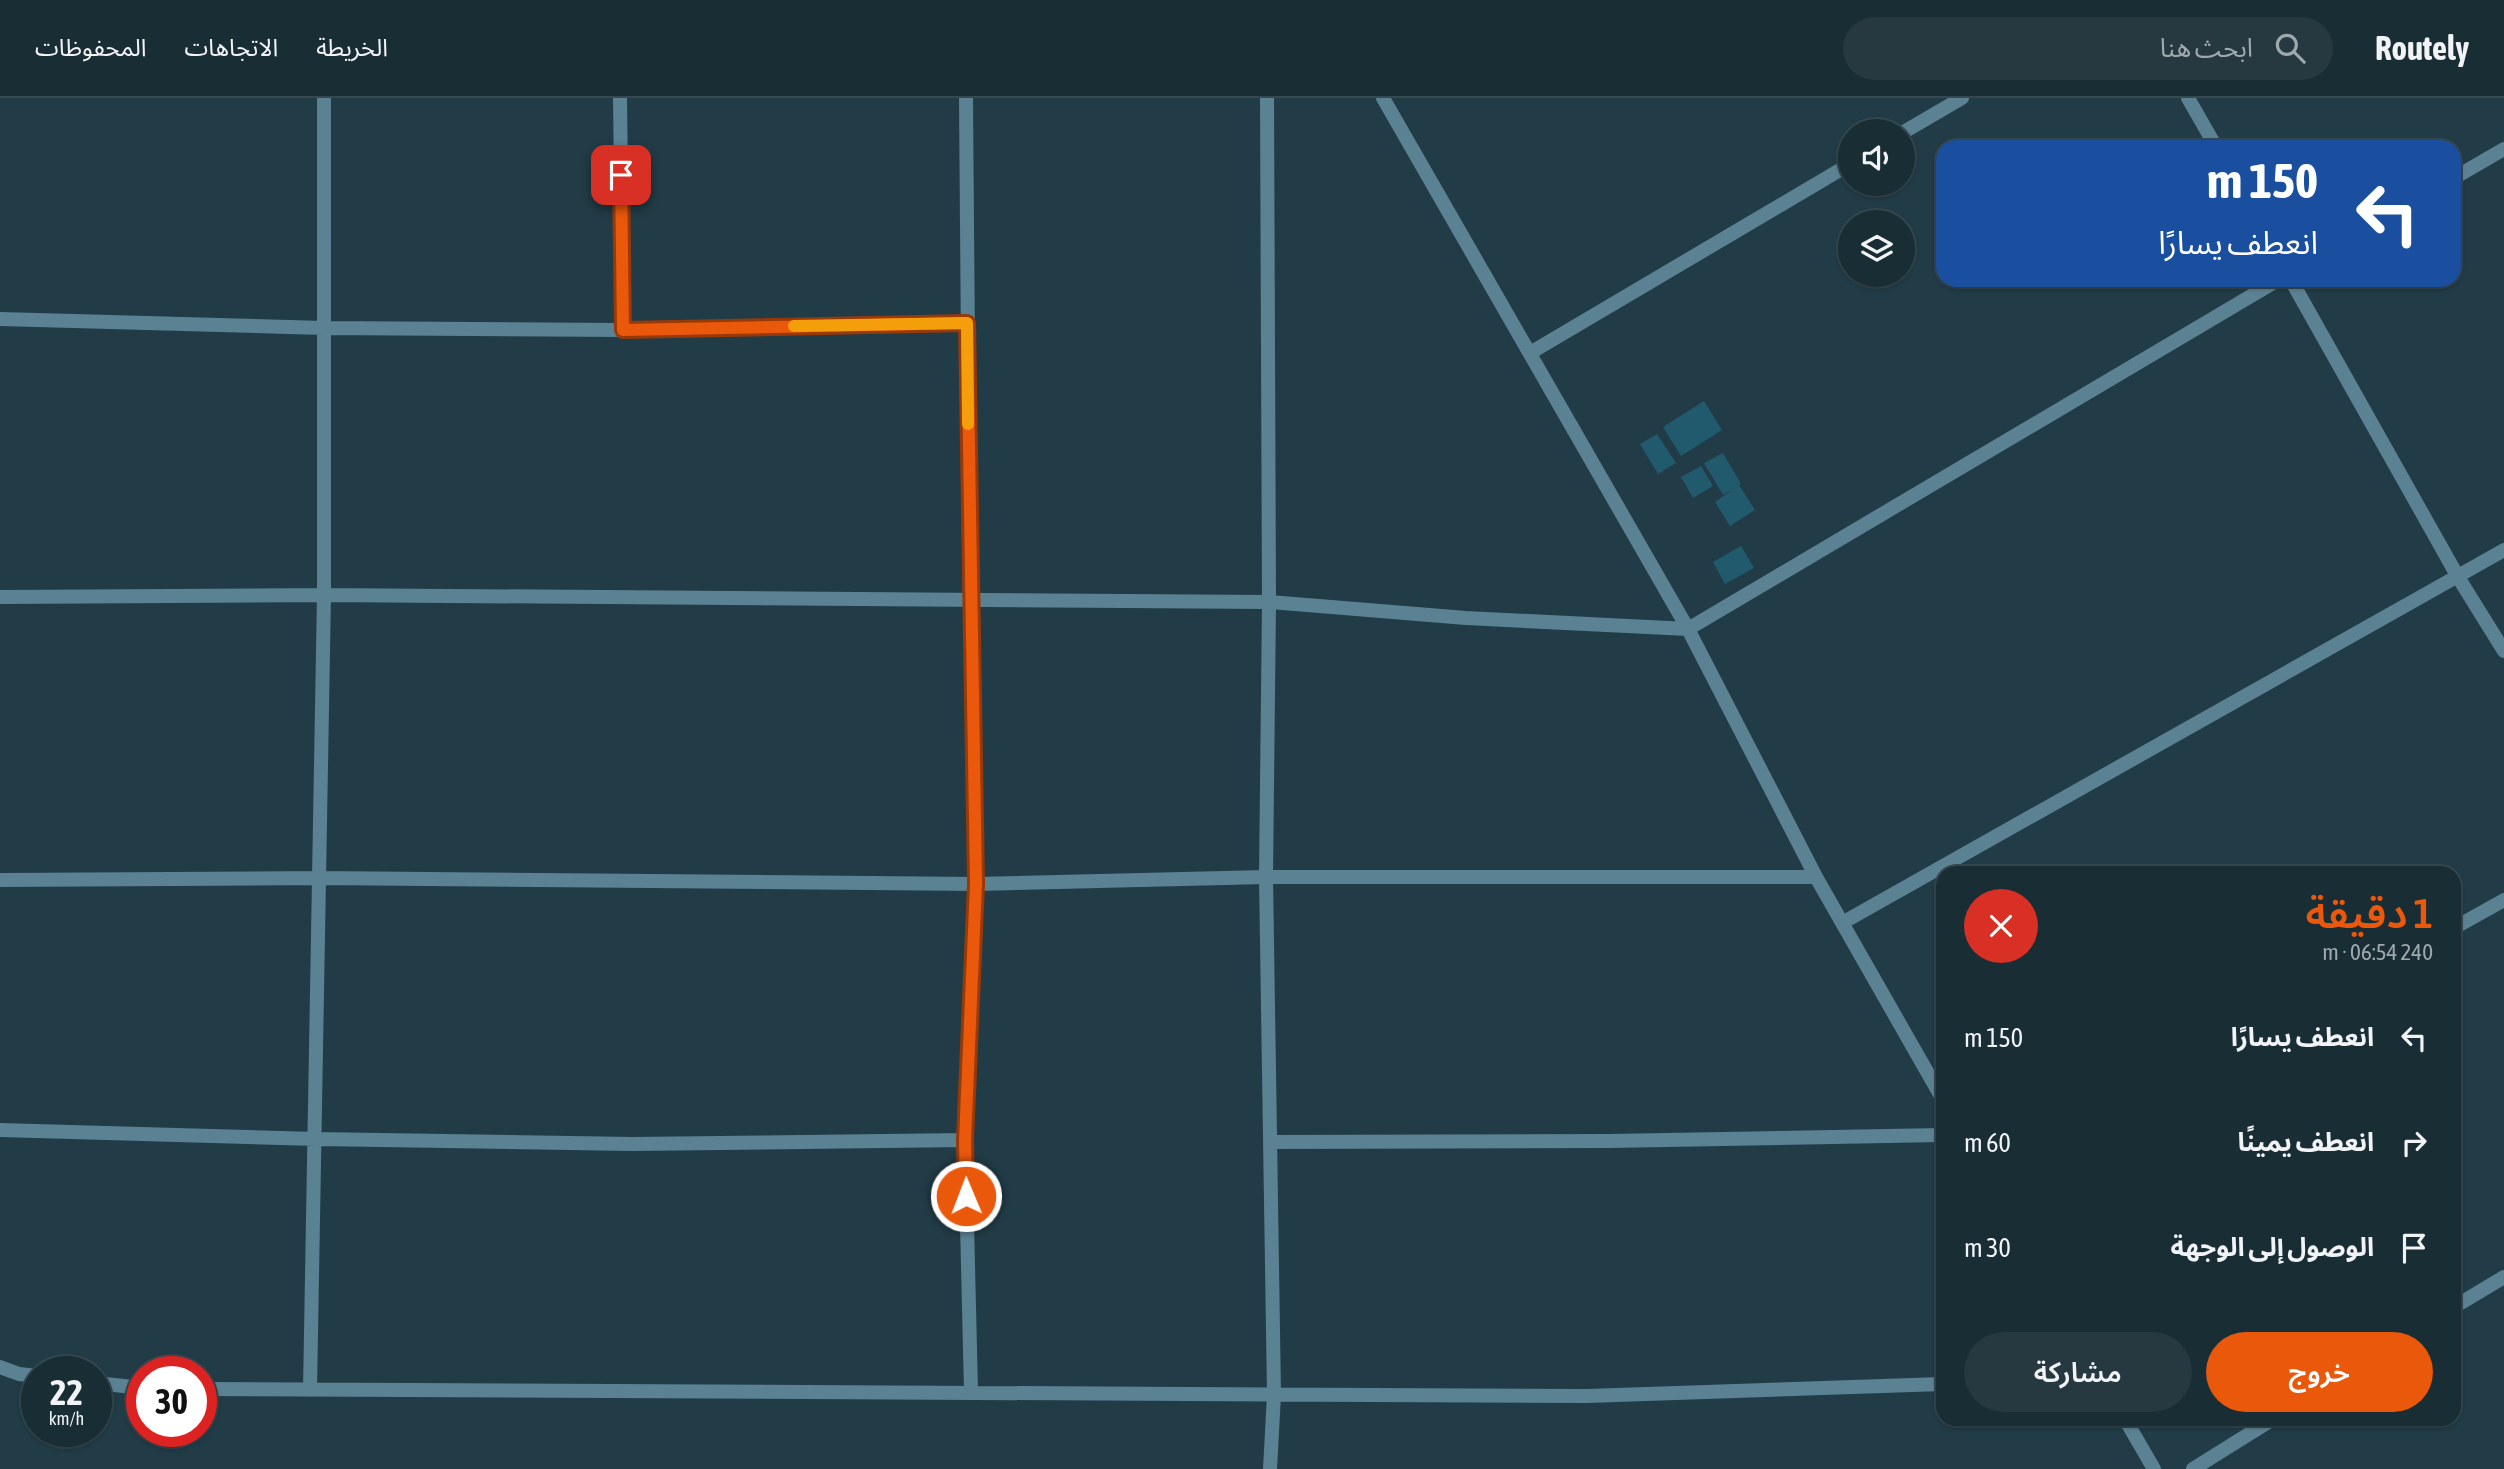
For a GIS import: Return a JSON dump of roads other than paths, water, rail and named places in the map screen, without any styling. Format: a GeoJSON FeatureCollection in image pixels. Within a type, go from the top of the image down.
{"type":"FeatureCollection","features":[{"type":"Feature","properties":{"kind":"street"},"geometry":{"type":"LineString","coordinates":[[310,1390],[324,595],[324,98]]}},
{"type":"Feature","properties":{"kind":"street"},"geometry":{"type":"LineString","coordinates":[[621,98],[623,330]]}},
{"type":"Feature","properties":{"kind":"street"},"geometry":{"type":"LineString","coordinates":[[966,98],[970,601],[976,884],[965,1140],[971,1391]]}},
{"type":"Feature","properties":{"kind":"street"},"geometry":{"type":"LineString","coordinates":[[1268,98],[1269,602],[1266,877],[1273,1395],[1270,1469]]}},
{"type":"Feature","properties":{"kind":"street"},"geometry":{"type":"LineString","coordinates":[[1383,98],[1688,629],[1816,877],[1936,1088]]}},
{"type":"Feature","properties":{"kind":"street"},"geometry":{"type":"LineString","coordinates":[[1915,125],[1962,98]]}},
{"type":"Feature","properties":{"kind":"street"},"geometry":{"type":"LineString","coordinates":[[2188,98],[2212,140]]}},
{"type":"Feature","properties":{"kind":"street"},"geometry":{"type":"LineString","coordinates":[[2461,174],[2504,149]]}},
{"type":"Feature","properties":{"kind":"street"},"geometry":{"type":"LineString","coordinates":[[1530,353],[1838,171]]}},
{"type":"Feature","properties":{"kind":"street"},"geometry":{"type":"LineString","coordinates":[[0,597],[324,595],[1269,602],[1466,618],[1688,629],[2266,287]]}},
{"type":"Feature","properties":{"kind":"street"},"geometry":{"type":"LineString","coordinates":[[2295,287],[2458,578],[2504,651]]}},
{"type":"Feature","properties":{"kind":"street"},"geometry":{"type":"LineString","coordinates":[[0,319],[324,328],[623,330],[967,323]]}},
{"type":"Feature","properties":{"kind":"street"},"geometry":{"type":"LineString","coordinates":[[1944,866],[2504,550]]}},
{"type":"Feature","properties":{"kind":"street"},"geometry":{"type":"LineString","coordinates":[[1842,923],[1936,870]]}},
{"type":"Feature","properties":{"kind":"street"},"geometry":{"type":"LineString","coordinates":[[0,880],[320,878],[976,884],[1266,877],[1816,877]]}},
{"type":"Feature","properties":{"kind":"street"},"geometry":{"type":"LineString","coordinates":[[2461,924],[2504,900]]}},
{"type":"Feature","properties":{"kind":"street"},"geometry":{"type":"LineString","coordinates":[[0,1130],[632,1144],[965,1140]]}},
{"type":"Feature","properties":{"kind":"street"},"geometry":{"type":"LineString","coordinates":[[1270,1142],[1596,1141],[1936,1135]]}},
{"type":"Feature","properties":{"kind":"street"},"geometry":{"type":"LineString","coordinates":[[2461,1303],[2504,1277]]}},
{"type":"Feature","properties":{"kind":"street"},"geometry":{"type":"LineString","coordinates":[[0,1367],[21,1374]]}},
{"type":"Feature","properties":{"kind":"street"},"geometry":{"type":"LineString","coordinates":[[217,1389],[1587,1396],[1936,1384]]}},
{"type":"Feature","properties":{"kind":"street"},"geometry":{"type":"LineString","coordinates":[[2129,1426],[2154,1469]]}},
{"type":"Feature","properties":{"kind":"street"},"geometry":{"type":"LineString","coordinates":[[2193,1469],[2262,1426]]}}]}
